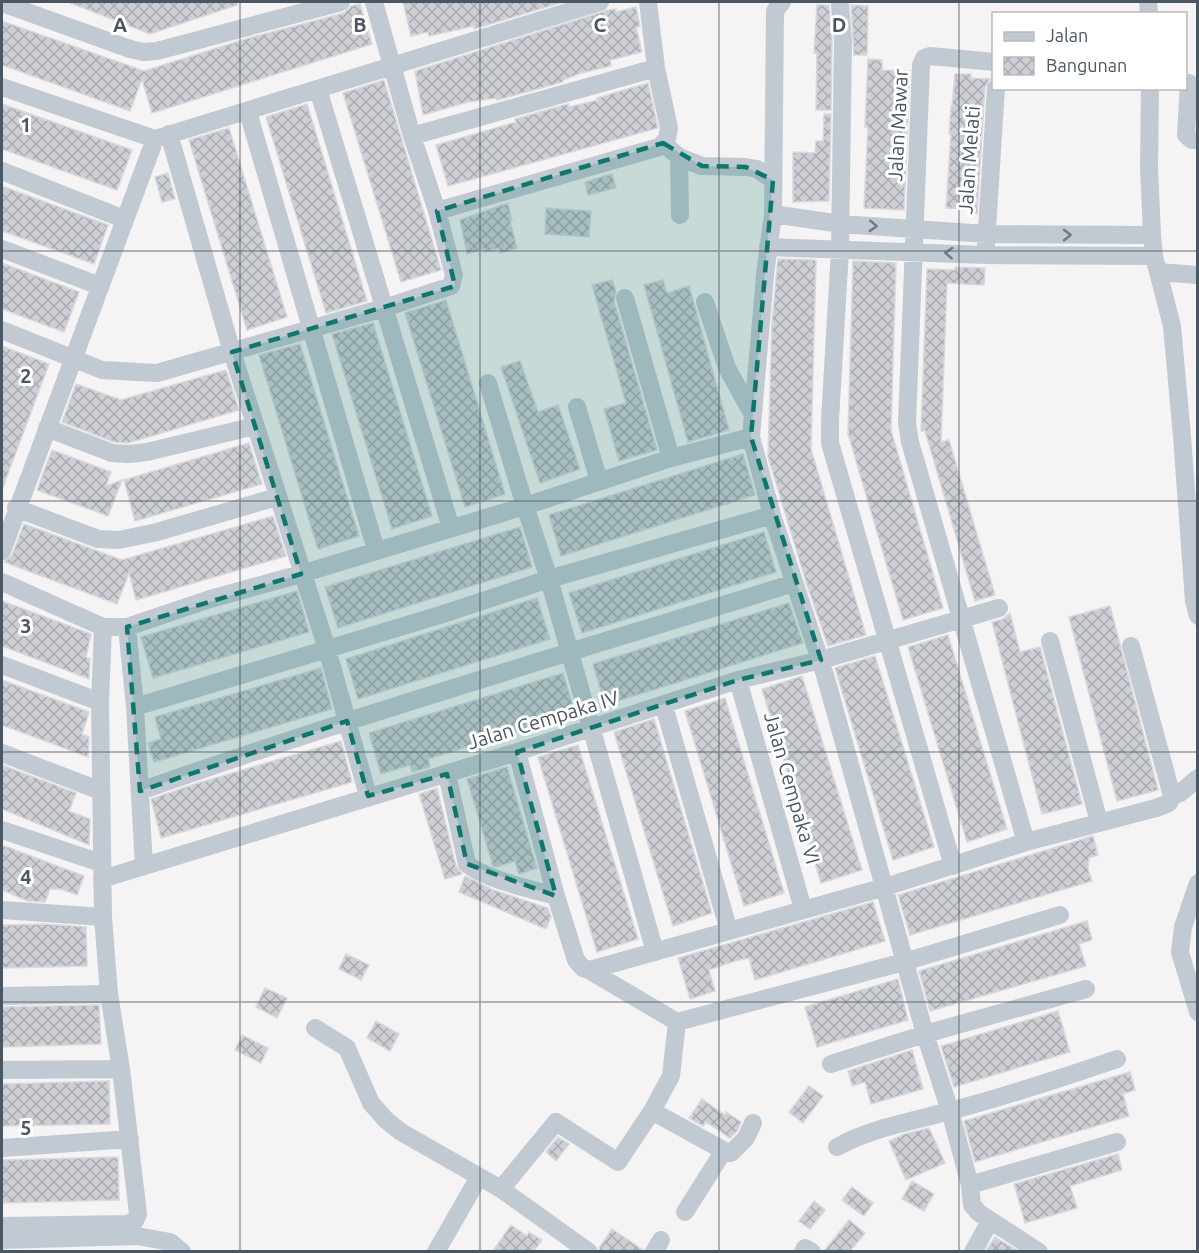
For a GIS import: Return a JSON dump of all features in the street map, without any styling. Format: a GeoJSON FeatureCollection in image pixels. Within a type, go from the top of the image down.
{"type":"FeatureCollection","features":[{"type":"Feature","properties":{"kind":"street"},"geometry":{"type":"LineString","coordinates":[[2,3],[143,52],[157,51],[341,2]]}},
{"type":"Feature","properties":{"kind":"street"},"geometry":{"type":"LineString","coordinates":[[2,330],[102,370],[157,373],[448,288],[453,283],[454,275],[374,2]]}},
{"type":"Feature","properties":{"kind":"street"},"geometry":{"type":"LineString","coordinates":[[2,87],[162,137],[600,2]]}},
{"type":"Feature","properties":{"kind":"street"},"geometry":{"type":"LineString","coordinates":[[437,211],[658,147],[663,143],[667,139],[669,128],[656,68],[648,2]]}},
{"type":"Feature","properties":{"kind":"street"},"geometry":{"type":"LineString","coordinates":[[782,2],[775,10],[773,214],[768,247],[752,437],[772,515],[821,660],[904,962],[950,1111],[970,1185],[972,1205],[979,1214],[1038,1251]]}},
{"type":"Feature","properties":{"kind":"street"},"geometry":{"type":"LineString","coordinates":[[840,5],[843,40],[841,224],[830,443],[953,866]]}},
{"type":"Feature","properties":{"kind":"street","name":"Jalan Mawar"},"geometry":{"type":"LineString","coordinates":[[992,62],[930,56],[924,58],[921,65],[908,414],[909,436],[1026,842]]}},
{"type":"Feature","properties":{"kind":"street"},"geometry":{"type":"LineString","coordinates":[[412,135],[656,68]]}},
{"type":"Feature","properties":{"kind":"street"},"geometry":{"type":"LineString","coordinates":[[1189,83],[1186,135],[1192,140],[1197,140]]}},
{"type":"Feature","properties":{"kind":"street"},"geometry":{"type":"LineString","coordinates":[[318,89],[451,528]]}},
{"type":"Feature","properties":{"kind":"street","name":"Jalan Melati"},"geometry":{"type":"LineString","coordinates":[[986,255],[996,90]]}},
{"type":"Feature","properties":{"kind":"street"},"geometry":{"type":"LineString","coordinates":[[1150,90],[1149,168],[1152,235],[1156,264],[1172,327],[1196,606]]}},
{"type":"Feature","properties":{"kind":"street"},"geometry":{"type":"LineString","coordinates":[[248,112],[376,550]]}},
{"type":"Feature","properties":{"kind":"street"},"geometry":{"type":"LineString","coordinates":[[2,552],[16,508],[124,219],[162,137]]}},
{"type":"Feature","properties":{"kind":"street"},"geometry":{"type":"LineString","coordinates":[[162,137],[327,649],[368,796]]}},
{"type":"Feature","properties":{"kind":"street"},"geometry":{"type":"LineString","coordinates":[[663,143],[679,157],[702,166],[736,166],[757,169],[773,180]]}},
{"type":"Feature","properties":{"kind":"street"},"geometry":{"type":"LineString","coordinates":[[679,157],[680,215]]}},
{"type":"Feature","properties":{"kind":"street"},"geometry":{"type":"LineString","coordinates":[[2,171],[124,219]]}},
{"type":"Feature","properties":{"kind":"street"},"geometry":{"type":"LineString","coordinates":[[773,214],[841,224],[987,234],[1152,235]]}},
{"type":"Feature","properties":{"kind":"street"},"geometry":{"type":"LineString","coordinates":[[768,247],[1156,264],[1197,274]]}},
{"type":"Feature","properties":{"kind":"street"},"geometry":{"type":"LineString","coordinates":[[2,249],[100,286]]}},
{"type":"Feature","properties":{"kind":"street"},"geometry":{"type":"LineString","coordinates":[[625,298],[671,458]]}},
{"type":"Feature","properties":{"kind":"street"},"geometry":{"type":"LineString","coordinates":[[705,302],[727,368],[753,415]]}},
{"type":"Feature","properties":{"kind":"street"},"geometry":{"type":"LineString","coordinates":[[488,383],[549,579],[655,952]]}},
{"type":"Feature","properties":{"kind":"street"},"geometry":{"type":"LineString","coordinates":[[577,408],[599,481]]}},
{"type":"Feature","properties":{"kind":"street"},"geometry":{"type":"LineString","coordinates":[[47,428],[112,453],[128,454],[147,452],[255,426]]}},
{"type":"Feature","properties":{"kind":"street"},"geometry":{"type":"LineString","coordinates":[[2,582],[103,627],[127,627],[210,599],[525,506],[671,458],[752,437]]}},
{"type":"Feature","properties":{"kind":"street"},"geometry":{"type":"LineString","coordinates":[[16,508],[98,539],[107,540],[157,532],[277,496]]}},
{"type":"Feature","properties":{"kind":"street"},"geometry":{"type":"LineString","coordinates":[[135,707],[440,615],[549,579],[772,515]]}},
{"type":"Feature","properties":{"kind":"street"},"geometry":{"type":"LineString","coordinates":[[140,791],[347,721],[794,584]]}},
{"type":"Feature","properties":{"kind":"street","name":"Jalan Cempaka IV"},"geometry":{"type":"LineString","coordinates":[[102,871],[144,866],[368,796],[447,774],[738,681],[821,660],[999,608]]}},
{"type":"Feature","properties":{"kind":"street"},"geometry":{"type":"LineString","coordinates":[[2,1226],[126,1224],[135,1221],[138,1214],[122,1069],[109,994],[103,917],[100,702],[103,627]]}},
{"type":"Feature","properties":{"kind":"street"},"geometry":{"type":"LineString","coordinates":[[127,627],[135,707],[144,866]]}},
{"type":"Feature","properties":{"kind":"street"},"geometry":{"type":"LineString","coordinates":[[1050,641],[1099,822]]}},
{"type":"Feature","properties":{"kind":"street"},"geometry":{"type":"LineString","coordinates":[[1131,646],[1172,796]]}},
{"type":"Feature","properties":{"kind":"street"},"geometry":{"type":"LineString","coordinates":[[2,665],[100,702]]}},
{"type":"Feature","properties":{"kind":"street","name":"Jalan Cempaka VI"},"geometry":{"type":"LineString","coordinates":[[738,681],[803,909]]}},
{"type":"Feature","properties":{"kind":"street"},"geometry":{"type":"LineString","coordinates":[[664,706],[729,931]]}},
{"type":"Feature","properties":{"kind":"street"},"geometry":{"type":"LineString","coordinates":[[517,752],[576,960],[583,968],[677,1022],[904,962],[1060,915]]}},
{"type":"Feature","properties":{"kind":"street"},"geometry":{"type":"LineString","coordinates":[[2,753],[101,791]]}},
{"type":"Feature","properties":{"kind":"street"},"geometry":{"type":"LineString","coordinates":[[447,774],[467,864],[515,885],[556,896]]}},
{"type":"Feature","properties":{"kind":"street"},"geometry":{"type":"LineString","coordinates":[[587,969],[592,970],[885,887],[1026,842],[1167,804],[1172,796],[1180,793],[1197,778]]}},
{"type":"Feature","properties":{"kind":"street"},"geometry":{"type":"LineString","coordinates":[[2,830],[102,871]]}},
{"type":"Feature","properties":{"kind":"street"},"geometry":{"type":"LineString","coordinates":[[1197,883],[1194,903],[1183,927],[1180,952],[1197,1012]]}},
{"type":"Feature","properties":{"kind":"street"},"geometry":{"type":"LineString","coordinates":[[2,910],[103,917]]}},
{"type":"Feature","properties":{"kind":"street"},"geometry":{"type":"LineString","coordinates":[[831,1064],[925,1034],[1086,989]]}},
{"type":"Feature","properties":{"kind":"street"},"geometry":{"type":"LineString","coordinates":[[2,996],[109,994]]}},
{"type":"Feature","properties":{"kind":"street"},"geometry":{"type":"LineString","coordinates":[[501,1189],[556,1122],[618,1162],[652,1111],[671,1076],[677,1022]]}},
{"type":"Feature","properties":{"kind":"street"},"geometry":{"type":"LineString","coordinates":[[315,1029],[347,1048],[371,1103],[386,1120],[401,1132],[501,1189],[590,1251]]}},
{"type":"Feature","properties":{"kind":"street"},"geometry":{"type":"LineString","coordinates":[[837,1147],[848,1141],[918,1118],[950,1111],[1117,1059]]}},
{"type":"Feature","properties":{"kind":"street"},"geometry":{"type":"LineString","coordinates":[[2,1070],[122,1069]]}},
{"type":"Feature","properties":{"kind":"street"},"geometry":{"type":"LineString","coordinates":[[652,1111],[723,1152],[732,1153],[746,1138],[753,1123]]}},
{"type":"Feature","properties":{"kind":"street"},"geometry":{"type":"LineString","coordinates":[[2,1148],[130,1139]]}},
{"type":"Feature","properties":{"kind":"street"},"geometry":{"type":"LineString","coordinates":[[970,1185],[1117,1142]]}},
{"type":"Feature","properties":{"kind":"street"},"geometry":{"type":"LineString","coordinates":[[685,1212],[723,1152]]}},
{"type":"Feature","properties":{"kind":"street"},"geometry":{"type":"LineString","coordinates":[[436,1251],[479,1177]]}},
{"type":"Feature","properties":{"kind":"street"},"geometry":{"type":"LineString","coordinates":[[973,1251],[990,1221]]}},
{"type":"Feature","properties":{"kind":"street"},"geometry":{"type":"LineString","coordinates":[[2,1240],[137,1236],[170,1242],[182,1251]]}},
{"type":"Feature","properties":{"kind":"street"},"geometry":{"type":"LineString","coordinates":[[803,1251],[805,1248],[812,1251]]}},
{"type":"Feature","properties":{"kind":"highlighted area"},"geometry":{"type":"Polygon","coordinates":[[[663,143],[702,166],[746,167],[773,180],[751,437],[821,660],[738,680],[517,752],[556,896],[467,864],[447,774],[368,796],[347,721],[140,791],[127,627],[301,574],[232,352],[455,286],[437,211],[663,143]]]}},
{"type":"Feature","properties":{"kind":"building"},"geometry":{"type":"Polygon","coordinates":[[[68,2],[237,2],[237,5],[150,34],[68,2]]]}},
{"type":"Feature","properties":{"kind":"building"},"geometry":{"type":"Polygon","coordinates":[[[403,2],[563,2],[474,29],[474,26],[429,36],[428,32],[411,36],[403,2]]]}},
{"type":"Feature","properties":{"kind":"building"},"geometry":{"type":"Polygon","coordinates":[[[360,4],[372,44],[152,113],[142,79],[130,111],[2,65],[2,21],[144,71],[249,38],[344,13],[351,6],[360,4]]]}},
{"type":"Feature","properties":{"kind":"building"},"geometry":{"type":"Polygon","coordinates":[[[817,5],[829,5],[832,40],[831,110],[816,110],[817,53],[814,53],[817,5]]]}},
{"type":"Feature","properties":{"kind":"building"},"geometry":{"type":"Polygon","coordinates":[[[851,5],[868,6],[867,55],[854,55],[851,5]]]}},
{"type":"Feature","properties":{"kind":"building"},"geometry":{"type":"Polygon","coordinates":[[[636,7],[640,26],[636,27],[642,52],[610,60],[611,66],[581,73],[563,82],[497,100],[496,98],[468,102],[423,115],[415,71],[608,10],[616,9],[616,12],[636,7]]]}},
{"type":"Feature","properties":{"kind":"building"},"geometry":{"type":"Polygon","coordinates":[[[868,59],[882,60],[882,70],[910,71],[904,210],[864,208],[868,127],[865,127],[868,59]]]}},
{"type":"Feature","properties":{"kind":"building"},"geometry":{"type":"Polygon","coordinates":[[[955,74],[971,74],[971,78],[990,79],[985,87],[977,214],[971,214],[971,209],[946,208],[951,134],[949,134],[955,74]]]}},
{"type":"Feature","properties":{"kind":"building"},"geometry":{"type":"Polygon","coordinates":[[[384,80],[441,270],[401,282],[343,93],[384,80]]]}},
{"type":"Feature","properties":{"kind":"building"},"geometry":{"type":"Polygon","coordinates":[[[648,83],[658,128],[448,186],[436,145],[516,122],[515,119],[568,104],[569,107],[598,100],[597,98],[648,83]]]}},
{"type":"Feature","properties":{"kind":"building"},"geometry":{"type":"Polygon","coordinates":[[[2,104],[132,150],[117,190],[2,149],[2,104]]]}},
{"type":"Feature","properties":{"kind":"building"},"geometry":{"type":"Polygon","coordinates":[[[307,104],[367,301],[326,313],[266,117],[307,104]]]}},
{"type":"Feature","properties":{"kind":"building"},"geometry":{"type":"Polygon","coordinates":[[[824,114],[831,114],[829,201],[793,202],[793,152],[815,153],[816,141],[823,141],[824,114]]]}},
{"type":"Feature","properties":{"kind":"building"},"geometry":{"type":"Polygon","coordinates":[[[229,128],[287,317],[247,330],[189,140],[229,128]]]}},
{"type":"Feature","properties":{"kind":"building"},"geometry":{"type":"Polygon","coordinates":[[[168,173],[175,199],[162,202],[155,177],[168,173]]]}},
{"type":"Feature","properties":{"kind":"building"},"geometry":{"type":"Polygon","coordinates":[[[612,174],[616,188],[588,195],[585,182],[612,174]]]}},
{"type":"Feature","properties":{"kind":"building"},"geometry":{"type":"Polygon","coordinates":[[[2,186],[108,225],[94,264],[2,231],[2,186]]]}},
{"type":"Feature","properties":{"kind":"building"},"geometry":{"type":"Polygon","coordinates":[[[508,203],[517,248],[500,253],[499,248],[485,252],[484,249],[467,254],[460,220],[508,203]]]}},
{"type":"Feature","properties":{"kind":"building"},"geometry":{"type":"Polygon","coordinates":[[[546,208],[591,211],[589,237],[545,234],[546,208]]]}},
{"type":"Feature","properties":{"kind":"building"},"geometry":{"type":"Polygon","coordinates":[[[778,259],[816,260],[811,449],[866,635],[828,646],[768,457],[772,322],[778,259]]]}},
{"type":"Feature","properties":{"kind":"building"},"geometry":{"type":"Polygon","coordinates":[[[853,261],[896,263],[891,430],[943,608],[903,620],[848,434],[853,261]]]}},
{"type":"Feature","properties":{"kind":"building"},"geometry":{"type":"Polygon","coordinates":[[[2,263],[79,292],[64,332],[2,309],[2,263]]]}},
{"type":"Feature","properties":{"kind":"building"},"geometry":{"type":"Polygon","coordinates":[[[955,267],[985,268],[984,285],[947,283],[941,442],[949,440],[995,595],[975,601],[925,431],[921,431],[927,269],[955,270],[955,267]]]}},
{"type":"Feature","properties":{"kind":"building"},"geometry":{"type":"Polygon","coordinates":[[[612,280],[616,292],[614,301],[657,450],[619,461],[604,409],[626,403],[592,285],[612,280]]]}},
{"type":"Feature","properties":{"kind":"building"},"geometry":{"type":"Polygon","coordinates":[[[663,280],[667,293],[689,286],[729,430],[688,442],[644,285],[663,280]]]}},
{"type":"Feature","properties":{"kind":"building"},"geometry":{"type":"Polygon","coordinates":[[[446,300],[505,494],[465,507],[405,313],[446,300]]]}},
{"type":"Feature","properties":{"kind":"building"},"geometry":{"type":"Polygon","coordinates":[[[373,323],[432,516],[392,529],[332,334],[373,323]]]}},
{"type":"Feature","properties":{"kind":"building"},"geometry":{"type":"Polygon","coordinates":[[[300,344],[359,536],[318,549],[259,355],[300,344]]]}},
{"type":"Feature","properties":{"kind":"building"},"geometry":{"type":"Polygon","coordinates":[[[2,346],[49,364],[3,487],[2,486],[2,346]]]}},
{"type":"Feature","properties":{"kind":"building"},"geometry":{"type":"Polygon","coordinates":[[[520,361],[538,412],[558,405],[580,469],[540,483],[501,367],[520,361]]]}},
{"type":"Feature","properties":{"kind":"building"},"geometry":{"type":"Polygon","coordinates":[[[226,370],[239,410],[128,443],[114,442],[62,422],[76,384],[121,400],[226,370]]]}},
{"type":"Feature","properties":{"kind":"building"},"geometry":{"type":"Polygon","coordinates":[[[249,443],[262,484],[135,521],[124,480],[249,443]]]}},
{"type":"Feature","properties":{"kind":"building"},"geometry":{"type":"Polygon","coordinates":[[[52,450],[111,472],[106,486],[122,480],[108,516],[37,490],[52,450]]]}},
{"type":"Feature","properties":{"kind":"building"},"geometry":{"type":"Polygon","coordinates":[[[743,454],[755,495],[561,556],[549,515],[743,454]]]}},
{"type":"Feature","properties":{"kind":"building"},"geometry":{"type":"Polygon","coordinates":[[[273,516],[286,556],[136,600],[129,573],[117,604],[4,562],[12,555],[24,524],[122,560],[273,516]]]}},
{"type":"Feature","properties":{"kind":"building"},"geometry":{"type":"Polygon","coordinates":[[[520,527],[532,567],[338,628],[325,587],[520,527]]]}},
{"type":"Feature","properties":{"kind":"building"},"geometry":{"type":"Polygon","coordinates":[[[764,532],[776,572],[582,633],[569,593],[764,532]]]}},
{"type":"Feature","properties":{"kind":"building"},"geometry":{"type":"Polygon","coordinates":[[[297,591],[309,632],[153,678],[141,637],[297,591]]]}},
{"type":"Feature","properties":{"kind":"building"},"geometry":{"type":"Polygon","coordinates":[[[537,598],[550,639],[358,699],[346,659],[537,598]]]}},
{"type":"Feature","properties":{"kind":"building"},"geometry":{"type":"Polygon","coordinates":[[[2,601],[91,634],[86,657],[90,659],[89,679],[2,646],[2,601]]]}},
{"type":"Feature","properties":{"kind":"building"},"geometry":{"type":"Polygon","coordinates":[[[789,603],[803,643],[605,705],[593,664],[789,603]]]}},
{"type":"Feature","properties":{"kind":"building"},"geometry":{"type":"Polygon","coordinates":[[[1110,606],[1158,790],[1117,801],[1069,617],[1110,606]]]}},
{"type":"Feature","properties":{"kind":"building"},"geometry":{"type":"Polygon","coordinates":[[[1010,613],[1020,652],[1040,647],[1082,804],[1042,814],[992,622],[1003,619],[1010,613]]]}},
{"type":"Feature","properties":{"kind":"building"},"geometry":{"type":"Polygon","coordinates":[[[948,635],[1007,829],[967,842],[908,647],[948,635]]]}},
{"type":"Feature","properties":{"kind":"building"},"geometry":{"type":"Polygon","coordinates":[[[875,656],[934,847],[893,860],[835,668],[875,656]]]}},
{"type":"Feature","properties":{"kind":"building"},"geometry":{"type":"Polygon","coordinates":[[[321,668],[332,709],[154,762],[148,743],[161,739],[155,717],[321,668]]]}},
{"type":"Feature","properties":{"kind":"building"},"geometry":{"type":"Polygon","coordinates":[[[563,673],[575,713],[428,759],[430,767],[412,772],[410,765],[381,774],[369,733],[563,673]]]}},
{"type":"Feature","properties":{"kind":"building"},"geometry":{"type":"Polygon","coordinates":[[[802,676],[862,870],[821,883],[762,689],[802,676]]]}},
{"type":"Feature","properties":{"kind":"building"},"geometry":{"type":"Polygon","coordinates":[[[2,680],[89,712],[82,734],[89,737],[88,757],[2,725],[2,680]]]}},
{"type":"Feature","properties":{"kind":"building"},"geometry":{"type":"Polygon","coordinates":[[[725,698],[784,893],[744,906],[685,711],[725,698]]]}},
{"type":"Feature","properties":{"kind":"building"},"geometry":{"type":"Polygon","coordinates":[[[654,719],[712,913],[673,926],[614,732],[654,719]]]}},
{"type":"Feature","properties":{"kind":"building"},"geometry":{"type":"Polygon","coordinates":[[[341,741],[352,782],[161,838],[151,799],[341,741]]]}},
{"type":"Feature","properties":{"kind":"building"},"geometry":{"type":"Polygon","coordinates":[[[578,745],[638,939],[597,952],[538,757],[578,745]]]}},
{"type":"Feature","properties":{"kind":"building"},"geometry":{"type":"Polygon","coordinates":[[[2,765],[76,793],[69,811],[90,819],[89,845],[2,809],[2,765]]]}},
{"type":"Feature","properties":{"kind":"building"},"geometry":{"type":"Polygon","coordinates":[[[507,767],[537,868],[519,874],[515,861],[493,866],[467,779],[507,767]]]}},
{"type":"Feature","properties":{"kind":"building"},"geometry":{"type":"Polygon","coordinates":[[[437,788],[456,866],[462,874],[445,879],[419,794],[437,788]]]}},
{"type":"Feature","properties":{"kind":"building"},"geometry":{"type":"Polygon","coordinates":[[[1093,836],[1098,855],[1089,858],[1088,869],[1092,881],[910,935],[898,895],[1093,836]]]}},
{"type":"Feature","properties":{"kind":"building"},"geometry":{"type":"Polygon","coordinates":[[[2,845],[84,876],[77,895],[61,889],[50,889],[45,902],[28,901],[2,890],[2,845]]]}},
{"type":"Feature","properties":{"kind":"building"},"geometry":{"type":"Polygon","coordinates":[[[465,876],[493,890],[548,908],[551,917],[546,929],[459,892],[465,876]]]}},
{"type":"Feature","properties":{"kind":"building"},"geometry":{"type":"Polygon","coordinates":[[[873,902],[885,941],[755,980],[749,958],[735,961],[709,970],[715,991],[690,999],[678,958],[873,902]]]}},
{"type":"Feature","properties":{"kind":"building"},"geometry":{"type":"Polygon","coordinates":[[[1087,921],[1092,940],[1079,944],[1086,966],[930,1011],[919,971],[1087,921]]]}},
{"type":"Feature","properties":{"kind":"building"},"geometry":{"type":"Polygon","coordinates":[[[45,924],[86,927],[87,966],[2,968],[2,925],[45,924]]]}},
{"type":"Feature","properties":{"kind":"building"},"geometry":{"type":"Polygon","coordinates":[[[346,954],[369,965],[361,980],[339,969],[346,954]]]}},
{"type":"Feature","properties":{"kind":"building"},"geometry":{"type":"Polygon","coordinates":[[[898,979],[908,1020],[817,1047],[805,1007],[898,979]]]}},
{"type":"Feature","properties":{"kind":"building"},"geometry":{"type":"Polygon","coordinates":[[[265,988],[287,998],[277,1018],[256,1007],[265,988]]]}},
{"type":"Feature","properties":{"kind":"building"},"geometry":{"type":"Polygon","coordinates":[[[99,1005],[101,1044],[2,1047],[2,1007],[99,1005]]]}},
{"type":"Feature","properties":{"kind":"building"},"geometry":{"type":"Polygon","coordinates":[[[1058,1011],[1070,1052],[954,1087],[941,1046],[1058,1011]]]}},
{"type":"Feature","properties":{"kind":"building"},"geometry":{"type":"Polygon","coordinates":[[[376,1021],[399,1034],[390,1051],[367,1038],[376,1021]]]}},
{"type":"Feature","properties":{"kind":"building"},"geometry":{"type":"Polygon","coordinates":[[[242,1035],[268,1048],[261,1063],[235,1050],[242,1035]]]}},
{"type":"Feature","properties":{"kind":"building"},"geometry":{"type":"Polygon","coordinates":[[[912,1050],[923,1089],[871,1104],[865,1082],[852,1086],[848,1071],[912,1050]]]}},
{"type":"Feature","properties":{"kind":"building"},"geometry":{"type":"Polygon","coordinates":[[[1130,1072],[1135,1090],[1123,1094],[1129,1116],[975,1162],[964,1121],[1130,1072]]]}},
{"type":"Feature","properties":{"kind":"building"},"geometry":{"type":"Polygon","coordinates":[[[109,1081],[110,1124],[2,1126],[2,1084],[109,1081]]]}},
{"type":"Feature","properties":{"kind":"building"},"geometry":{"type":"Polygon","coordinates":[[[809,1086],[823,1096],[803,1123],[789,1112],[809,1086]]]}},
{"type":"Feature","properties":{"kind":"building"},"geometry":{"type":"Polygon","coordinates":[[[702,1099],[725,1115],[726,1112],[741,1122],[737,1131],[730,1138],[706,1122],[703,1126],[689,1118],[702,1099]]]}},
{"type":"Feature","properties":{"kind":"building"},"geometry":{"type":"Polygon","coordinates":[[[929,1128],[945,1163],[906,1180],[889,1141],[904,1134],[929,1128]]]}},
{"type":"Feature","properties":{"kind":"building"},"geometry":{"type":"Polygon","coordinates":[[[558,1137],[569,1144],[556,1161],[546,1152],[558,1137]]]}},
{"type":"Feature","properties":{"kind":"building"},"geometry":{"type":"Polygon","coordinates":[[[1118,1154],[1122,1170],[1070,1186],[1077,1208],[1025,1223],[1014,1184],[1118,1154]]]}},
{"type":"Feature","properties":{"kind":"building"},"geometry":{"type":"Polygon","coordinates":[[[118,1157],[119,1200],[2,1203],[2,1160],[118,1157]]]}},
{"type":"Feature","properties":{"kind":"building"},"geometry":{"type":"Polygon","coordinates":[[[912,1181],[934,1194],[924,1211],[902,1199],[912,1181]]]}},
{"type":"Feature","properties":{"kind":"building"},"geometry":{"type":"Polygon","coordinates":[[[852,1187],[873,1203],[864,1216],[842,1200],[852,1187]]]}},
{"type":"Feature","properties":{"kind":"building"},"geometry":{"type":"Polygon","coordinates":[[[814,1201],[825,1210],[810,1229],[799,1221],[814,1201]]]}},
{"type":"Feature","properties":{"kind":"building"},"geometry":{"type":"Polygon","coordinates":[[[849,1220],[865,1233],[850,1251],[824,1251],[849,1220]]]}},
{"type":"Feature","properties":{"kind":"building"},"geometry":{"type":"Polygon","coordinates":[[[511,1225],[527,1236],[529,1232],[542,1240],[534,1251],[493,1251],[511,1225]]]}},
{"type":"Feature","properties":{"kind":"building"},"geometry":{"type":"Polygon","coordinates":[[[612,1229],[643,1251],[600,1251],[599,1248],[612,1229]]]}},
{"type":"Feature","properties":{"kind":"building"},"geometry":{"type":"Polygon","coordinates":[[[995,1237],[1018,1251],[986,1251],[995,1237]]]}}]}
